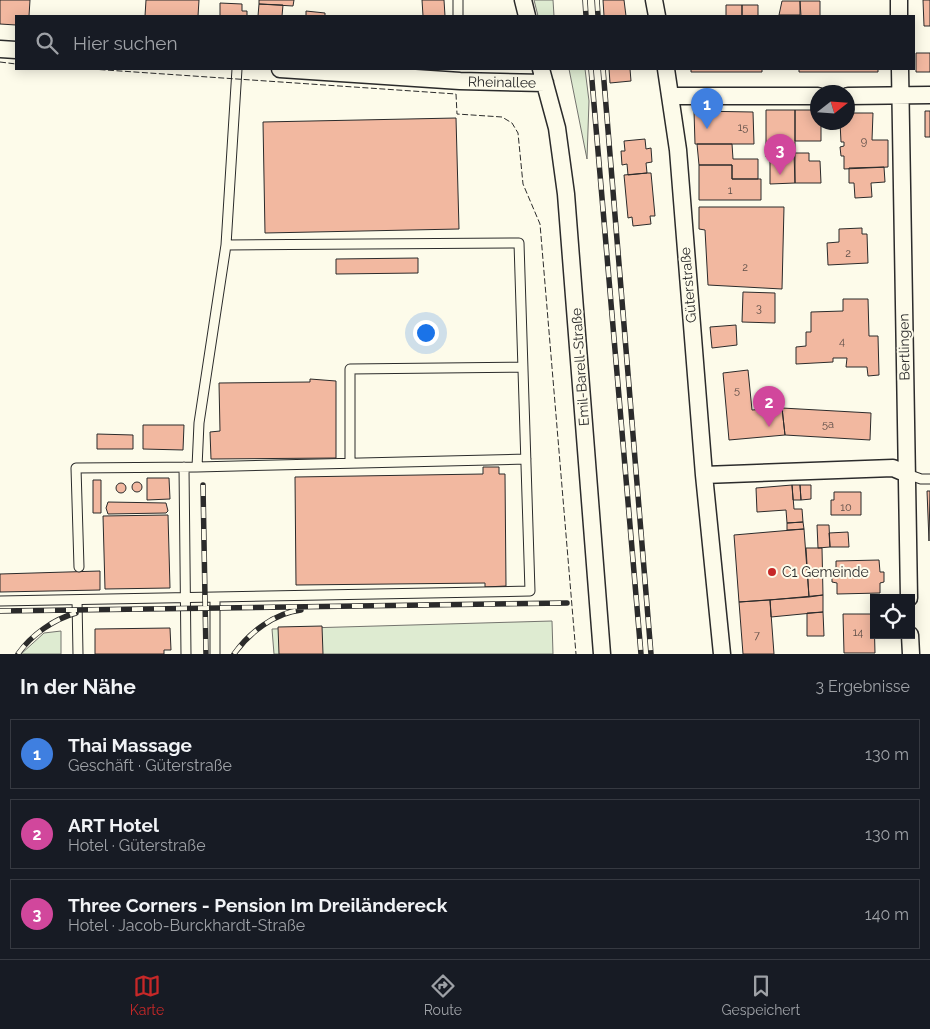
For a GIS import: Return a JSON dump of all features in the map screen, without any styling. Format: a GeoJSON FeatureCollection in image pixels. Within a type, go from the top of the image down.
{"type":"FeatureCollection","features":[{"type":"Feature","properties":{"kind":"street"},"geometry":{"type":"LineString","coordinates":[[523,0],[527,15]]}},
{"type":"Feature","properties":{"kind":"street"},"geometry":{"type":"LineString","coordinates":[[654,0],[657,15]]}},
{"type":"Feature","properties":{"kind":"street"},"geometry":{"type":"LineString","coordinates":[[899,0],[899,15]]}},
{"type":"Feature","properties":{"kind":"street"},"geometry":{"type":"LineString","coordinates":[[0,49],[15,50]]}},
{"type":"Feature","properties":{"kind":"street","name":"Rheinallee"},"geometry":{"type":"LineString","coordinates":[[310,70],[543,76]]}},
{"type":"Feature","properties":{"kind":"street","name":"Güterstraße"},"geometry":{"type":"LineString","coordinates":[[666,70],[678,150],[704,475],[722,654]]}},
{"type":"Feature","properties":{"kind":"street","name":"Bertlingen"},"geometry":{"type":"LineString","coordinates":[[900,70],[909,594]]}},
{"type":"Feature","properties":{"kind":"street","name":"Emil-Barell-Straße"},"geometry":{"type":"LineString","coordinates":[[543,76],[557,128],[566,194],[602,654]]}},
{"type":"Feature","properties":{"kind":"street"},"geometry":{"type":"LineString","coordinates":[[671,96],[810,96]]}},
{"type":"Feature","properties":{"kind":"street"},"geometry":{"type":"LineString","coordinates":[[855,96],[930,96]]}},
{"type":"Feature","properties":{"kind":"street"},"geometry":{"type":"LineString","coordinates":[[704,475],[893,468],[907,474]]}},
{"type":"Feature","properties":{"kind":"street"},"geometry":{"type":"LineString","coordinates":[[910,639],[910,654]]}},
{"type":"Feature","properties":{"kind":"lane"},"geometry":{"type":"LineString","coordinates":[[458,0],[458,15]]}},
{"type":"Feature","properties":{"kind":"lane"},"geometry":{"type":"LineString","coordinates":[[197,467],[199,423],[226,245],[237,70]]}},
{"type":"Feature","properties":{"kind":"lane"},"geometry":{"type":"LineString","coordinates":[[0,601],[530,592],[519,243],[226,245]]}},
{"type":"Feature","properties":{"kind":"lane"},"geometry":{"type":"LineString","coordinates":[[350,463],[350,369],[523,367]]}},
{"type":"Feature","properties":{"kind":"lane"},"geometry":{"type":"LineString","coordinates":[[79,567],[76,468],[526,459]]}},
{"type":"Feature","properties":{"kind":"lane"},"geometry":{"type":"LineString","coordinates":[[184,467],[186,654]]}},
{"type":"Feature","properties":{"kind":"lane"},"geometry":{"type":"LineString","coordinates":[[907,474],[921,479],[930,478]]}},
{"type":"Feature","properties":{"kind":"lane"},"geometry":{"type":"LineString","coordinates":[[215,598],[215,654]]}},
{"type":"Feature","properties":{"kind":"lane"},"geometry":{"type":"LineString","coordinates":[[77,600],[78,654]]}},
{"type":"Feature","properties":{"kind":"green space"},"geometry":{"type":"Polygon","coordinates":[[[534,0],[553,0],[554,15],[538,15],[534,0]]]}},
{"type":"Feature","properties":{"kind":"green space"},"geometry":{"type":"Polygon","coordinates":[[[569,70],[585,70],[589,101],[587,159],[569,70]]]}},
{"type":"Feature","properties":{"kind":"green space"},"geometry":{"type":"Polygon","coordinates":[[[552,621],[553,654],[274,654],[272,629],[552,621]]]}},
{"type":"Feature","properties":{"kind":"green space"},"geometry":{"type":"Polygon","coordinates":[[[61,631],[61,654],[21,654],[44,633],[61,631]]]}},
{"type":"Feature","properties":{"kind":"building"},"geometry":{"type":"Polygon","coordinates":[[[0,0],[30,0],[29,15],[15,15],[15,25],[0,24],[0,0]]]}},
{"type":"Feature","properties":{"kind":"building"},"geometry":{"type":"Polygon","coordinates":[[[146,0],[199,0],[198,15],[145,15],[146,0]]]}},
{"type":"Feature","properties":{"kind":"building"},"geometry":{"type":"Polygon","coordinates":[[[259,0],[294,0],[293,6],[259,4],[259,0]]]}},
{"type":"Feature","properties":{"kind":"building"},"geometry":{"type":"Polygon","coordinates":[[[422,0],[444,0],[445,15],[423,15],[422,0]]]}},
{"type":"Feature","properties":{"kind":"building"},"geometry":{"type":"Polygon","coordinates":[[[603,0],[624,0],[626,15],[604,15],[603,0]]]}},
{"type":"Feature","properties":{"kind":"building"},"geometry":{"type":"Polygon","coordinates":[[[923,0],[930,0],[930,26],[924,26],[923,0]]]}},
{"type":"Feature","properties":{"kind":"building"},"geometry":{"type":"Polygon","coordinates":[[[782,1],[800,1],[800,15],[779,15],[782,1]]]}},
{"type":"Feature","properties":{"kind":"building"},"geometry":{"type":"Polygon","coordinates":[[[800,1],[820,1],[820,15],[801,15],[800,1]]]}},
{"type":"Feature","properties":{"kind":"building"},"geometry":{"type":"Polygon","coordinates":[[[220,3],[242,4],[242,11],[247,11],[247,15],[220,15],[220,3]]]}},
{"type":"Feature","properties":{"kind":"building"},"geometry":{"type":"Polygon","coordinates":[[[259,4],[283,5],[282,15],[258,15],[259,4]]]}},
{"type":"Feature","properties":{"kind":"building"},"geometry":{"type":"Polygon","coordinates":[[[726,5],[742,5],[742,15],[726,15],[726,5]]]}},
{"type":"Feature","properties":{"kind":"building"},"geometry":{"type":"Polygon","coordinates":[[[742,5],[758,5],[758,15],[742,15],[742,5]]]}},
{"type":"Feature","properties":{"kind":"building"},"geometry":{"type":"Polygon","coordinates":[[[306,11],[325,13],[325,15],[306,15],[306,11]]]}},
{"type":"Feature","properties":{"kind":"building"},"geometry":{"type":"Polygon","coordinates":[[[916,53],[930,53],[930,72],[916,72],[916,53]]]}},
{"type":"Feature","properties":{"kind":"building"},"geometry":{"type":"Polygon","coordinates":[[[609,70],[630,70],[631,81],[610,83],[609,70]]]}},
{"type":"Feature","properties":{"kind":"building"},"geometry":{"type":"Polygon","coordinates":[[[691,70],[762,70],[762,72],[691,72],[691,70]]]}},
{"type":"Feature","properties":{"kind":"building"},"geometry":{"type":"Polygon","coordinates":[[[799,70],[878,70],[878,72],[799,72],[799,70]]]}},
{"type":"Feature","properties":{"kind":"building"},"geometry":{"type":"Polygon","coordinates":[[[766,110],[795,110],[795,183],[770,184],[770,156],[766,157],[766,110]]]}},
{"type":"Feature","properties":{"kind":"building"},"geometry":{"type":"Polygon","coordinates":[[[795,110],[810,110],[810,130],[821,130],[821,141],[795,141],[795,110]]]}},
{"type":"Feature","properties":{"kind":"building"},"geometry":{"type":"Polygon","coordinates":[[[694,111],[753,112],[754,144],[695,144],[694,111]]]}},
{"type":"Feature","properties":{"kind":"building"},"geometry":{"type":"Polygon","coordinates":[[[925,111],[930,111],[930,137],[925,137],[925,111]]]}},
{"type":"Feature","properties":{"kind":"building"},"geometry":{"type":"Polygon","coordinates":[[[855,113],[873,113],[872,140],[888,140],[888,167],[844,169],[844,156],[841,156],[840,147],[844,146],[844,142],[841,142],[840,130],[855,130],[855,113]]]}},
{"type":"Feature","properties":{"kind":"building"},"geometry":{"type":"Polygon","coordinates":[[[456,118],[459,229],[265,233],[263,122],[456,118]]]}},
{"type":"Feature","properties":{"kind":"building"},"geometry":{"type":"Polygon","coordinates":[[[645,139],[646,149],[651,148],[652,162],[646,163],[647,173],[628,175],[627,164],[622,165],[621,151],[625,151],[624,141],[645,139]]]}},
{"type":"Feature","properties":{"kind":"building"},"geometry":{"type":"Polygon","coordinates":[[[697,144],[732,144],[733,159],[758,159],[758,179],[732,179],[732,165],[699,165],[697,144]]]}},
{"type":"Feature","properties":{"kind":"building"},"geometry":{"type":"Polygon","coordinates":[[[794,153],[809,153],[809,161],[820,161],[821,183],[795,183],[794,153]]]}},
{"type":"Feature","properties":{"kind":"building"},"geometry":{"type":"Polygon","coordinates":[[[699,165],[732,165],[732,179],[761,179],[761,200],[699,200],[699,165]]]}},
{"type":"Feature","properties":{"kind":"building"},"geometry":{"type":"Polygon","coordinates":[[[884,167],[885,182],[871,183],[872,197],[855,198],[854,183],[849,183],[849,168],[884,167]]]}},
{"type":"Feature","properties":{"kind":"building"},"geometry":{"type":"Polygon","coordinates":[[[651,173],[655,216],[650,216],[651,224],[633,226],[632,217],[628,218],[624,175],[651,173]]]}},
{"type":"Feature","properties":{"kind":"building"},"geometry":{"type":"Polygon","coordinates":[[[699,207],[784,207],[782,289],[708,285],[705,230],[699,229],[699,207]]]}},
{"type":"Feature","properties":{"kind":"building"},"geometry":{"type":"Polygon","coordinates":[[[862,228],[862,234],[867,234],[868,263],[828,265],[827,243],[839,242],[839,229],[862,228]]]}},
{"type":"Feature","properties":{"kind":"building"},"geometry":{"type":"Polygon","coordinates":[[[418,258],[418,273],[336,274],[336,259],[418,258]]]}},
{"type":"Feature","properties":{"kind":"building"},"geometry":{"type":"Polygon","coordinates":[[[743,292],[775,293],[775,323],[742,322],[743,292]]]}},
{"type":"Feature","properties":{"kind":"building"},"geometry":{"type":"Polygon","coordinates":[[[843,299],[868,299],[869,336],[878,336],[879,375],[868,376],[867,367],[846,367],[847,358],[833,358],[833,362],[796,364],[796,347],[806,346],[806,332],[811,332],[811,312],[843,311],[843,299]]]}},
{"type":"Feature","properties":{"kind":"building"},"geometry":{"type":"Polygon","coordinates":[[[736,325],[737,345],[712,348],[710,327],[736,325]]]}},
{"type":"Feature","properties":{"kind":"building"},"geometry":{"type":"Polygon","coordinates":[[[748,370],[752,410],[782,408],[785,435],[729,440],[723,373],[748,370]]]}},
{"type":"Feature","properties":{"kind":"building"},"geometry":{"type":"Polygon","coordinates":[[[310,379],[336,381],[336,458],[211,459],[210,432],[220,431],[219,383],[310,382],[310,379]]]}},
{"type":"Feature","properties":{"kind":"building"},"geometry":{"type":"Polygon","coordinates":[[[782,408],[871,413],[870,440],[785,435],[782,408]]]}},
{"type":"Feature","properties":{"kind":"building"},"geometry":{"type":"Polygon","coordinates":[[[143,425],[184,425],[183,450],[143,449],[143,425]]]}},
{"type":"Feature","properties":{"kind":"building"},"geometry":{"type":"Polygon","coordinates":[[[97,434],[133,435],[133,449],[97,449],[97,434]]]}},
{"type":"Feature","properties":{"kind":"building"},"geometry":{"type":"Polygon","coordinates":[[[483,467],[499,467],[499,474],[505,474],[506,586],[485,587],[485,583],[296,585],[295,477],[483,474],[483,467]]]}},
{"type":"Feature","properties":{"kind":"building"},"geometry":{"type":"Polygon","coordinates":[[[147,478],[169,478],[170,499],[147,500],[147,478]]]}},
{"type":"Feature","properties":{"kind":"building"},"geometry":{"type":"Polygon","coordinates":[[[93,480],[101,480],[101,513],[93,513],[93,480]]]}},
{"type":"Feature","properties":{"kind":"building"},"geometry":{"type":"Polygon","coordinates":[[[137,482],[142,487],[137,492],[132,487],[137,482]]]}},
{"type":"Feature","properties":{"kind":"building"},"geometry":{"type":"Polygon","coordinates":[[[119,483],[123,483],[126,488],[125,492],[119,493],[116,490],[116,486],[119,483]]]}},
{"type":"Feature","properties":{"kind":"building"},"geometry":{"type":"Polygon","coordinates":[[[792,485],[794,509],[802,509],[803,522],[787,523],[786,510],[757,512],[756,488],[792,485]]]}},
{"type":"Feature","properties":{"kind":"building"},"geometry":{"type":"Polygon","coordinates":[[[792,485],[800,485],[801,500],[793,500],[792,485]]]}},
{"type":"Feature","properties":{"kind":"building"},"geometry":{"type":"Polygon","coordinates":[[[800,485],[811,485],[811,499],[801,500],[800,485]]]}},
{"type":"Feature","properties":{"kind":"building"},"geometry":{"type":"Polygon","coordinates":[[[927,491],[930,491],[929,541],[927,491]]]}},
{"type":"Feature","properties":{"kind":"building"},"geometry":{"type":"Polygon","coordinates":[[[834,492],[861,492],[861,515],[831,515],[831,500],[834,500],[834,492]]]}},
{"type":"Feature","properties":{"kind":"building"},"geometry":{"type":"Polygon","coordinates":[[[108,502],[166,503],[168,511],[166,513],[108,514],[106,508],[108,502]]]}},
{"type":"Feature","properties":{"kind":"building"},"geometry":{"type":"Polygon","coordinates":[[[168,515],[170,588],[105,589],[103,516],[168,515]]]}},
{"type":"Feature","properties":{"kind":"building"},"geometry":{"type":"Polygon","coordinates":[[[803,522],[804,529],[787,530],[787,523],[803,522]]]}},
{"type":"Feature","properties":{"kind":"building"},"geometry":{"type":"Polygon","coordinates":[[[817,525],[829,525],[830,547],[818,548],[817,525]]]}},
{"type":"Feature","properties":{"kind":"building","name":"C1 Gemeinde"},"geometry":{"type":"Polygon","coordinates":[[[804,529],[809,597],[739,602],[734,535],[804,529]]]}},
{"type":"Feature","properties":{"kind":"building"},"geometry":{"type":"Polygon","coordinates":[[[848,532],[849,547],[830,547],[829,533],[848,532]]]}},
{"type":"Feature","properties":{"kind":"building"},"geometry":{"type":"Polygon","coordinates":[[[806,548],[822,548],[823,595],[809,597],[806,548]]]}},
{"type":"Feature","properties":{"kind":"building"},"geometry":{"type":"Polygon","coordinates":[[[879,560],[880,572],[884,572],[884,582],[880,583],[880,593],[837,594],[837,583],[832,582],[832,573],[836,573],[836,561],[879,560]]]}},
{"type":"Feature","properties":{"kind":"building"},"geometry":{"type":"Polygon","coordinates":[[[100,571],[100,590],[0,592],[0,574],[100,571]]]}},
{"type":"Feature","properties":{"kind":"building"},"geometry":{"type":"Polygon","coordinates":[[[823,595],[823,612],[771,617],[770,600],[823,595]]]}},
{"type":"Feature","properties":{"kind":"building"},"geometry":{"type":"Polygon","coordinates":[[[770,600],[774,654],[743,654],[739,602],[770,600]]]}},
{"type":"Feature","properties":{"kind":"building"},"geometry":{"type":"Polygon","coordinates":[[[823,612],[824,636],[807,636],[807,613],[823,612]]]}},
{"type":"Feature","properties":{"kind":"building"},"geometry":{"type":"Polygon","coordinates":[[[843,614],[870,614],[870,639],[875,639],[875,653],[844,653],[843,614]]]}},
{"type":"Feature","properties":{"kind":"building"},"geometry":{"type":"Polygon","coordinates":[[[322,626],[323,654],[279,654],[278,627],[322,626]]]}},
{"type":"Feature","properties":{"kind":"building"},"geometry":{"type":"Polygon","coordinates":[[[170,628],[171,650],[164,650],[164,654],[95,654],[95,629],[170,628]]]}},
{"type":"Feature","properties":{"kind":"railway"},"geometry":{"type":"LineString","coordinates":[[585,0],[586,15]]}},
{"type":"Feature","properties":{"kind":"railway"},"geometry":{"type":"LineString","coordinates":[[597,0],[598,15]]}},
{"type":"Feature","properties":{"kind":"railway"},"geometry":{"type":"LineString","coordinates":[[591,70],[641,654]]}},
{"type":"Feature","properties":{"kind":"railway"},"geometry":{"type":"LineString","coordinates":[[603,70],[651,654]]}},
{"type":"Feature","properties":{"kind":"railway"},"geometry":{"type":"LineString","coordinates":[[203,485],[206,654]]}},
{"type":"Feature","properties":{"kind":"railway"},"geometry":{"type":"LineString","coordinates":[[0,611],[567,603]]}},
{"type":"Feature","properties":{"kind":"railway"},"geometry":{"type":"LineString","coordinates":[[234,654],[263,625],[281,615],[301,610]]}},
{"type":"Feature","properties":{"kind":"railway"},"geometry":{"type":"LineString","coordinates":[[18,654],[36,634],[59,619],[76,613]]}},
{"type":"Feature","properties":{"kind":"fence"},"geometry":{"type":"LineString","coordinates":[[0,62],[15,64]]}},
{"type":"Feature","properties":{"kind":"fence"},"geometry":{"type":"LineString","coordinates":[[106,70],[456,94],[457,114],[502,117],[512,123],[518,133],[523,184],[540,224],[576,654]]}},
{"type":"Feature","properties":{"kind":"place","name":"Thai Massage"},"geometry":{"type":"Point","coordinates":[707,129]}},
{"type":"Feature","properties":{"kind":"place","name":"Three Corners - Pension Im Dreiländereck"},"geometry":{"type":"Point","coordinates":[780,175]}},
{"type":"Feature","properties":{"kind":"place","name":"ART Hotel"},"geometry":{"type":"Point","coordinates":[769,427]}},
{"type":"Feature","properties":{"kind":"place","name":"C1 Gemeinde"},"geometry":{"type":"Point","coordinates":[772,572]}}]}
